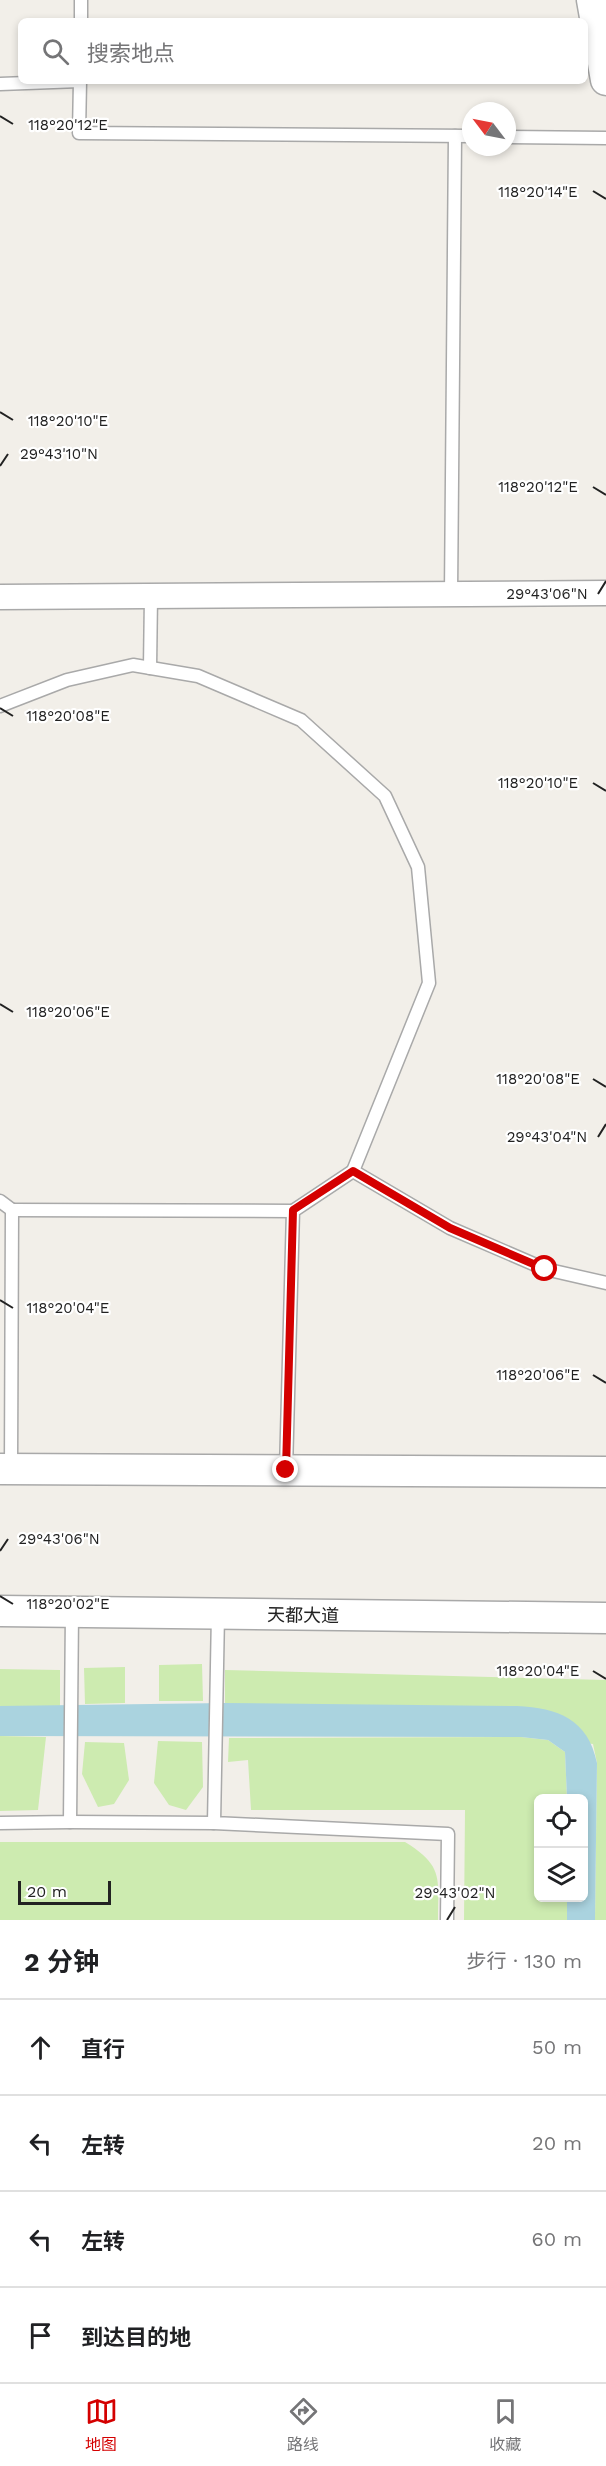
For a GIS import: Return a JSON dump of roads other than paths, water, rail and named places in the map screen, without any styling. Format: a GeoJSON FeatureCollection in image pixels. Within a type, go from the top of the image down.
{"type":"FeatureCollection","features":[{"type":"Feature","properties":{"kind":"street"},"geometry":{"type":"LineString","coordinates":[[592,0],[606,81]]}},
{"type":"Feature","properties":{"kind":"street"},"geometry":{"type":"LineString","coordinates":[[0,597],[606,593]]}},
{"type":"Feature","properties":{"kind":"street"},"geometry":{"type":"LineString","coordinates":[[5,1469],[606,1472]]}},
{"type":"Feature","properties":{"kind":"street","name":"天都大道"},"geometry":{"type":"LineString","coordinates":[[0,1611],[606,1618]]}},
{"type":"Feature","properties":{"kind":"lane"},"geometry":{"type":"LineString","coordinates":[[81,0],[81,18]]}},
{"type":"Feature","properties":{"kind":"lane"},"geometry":{"type":"LineString","coordinates":[[0,84],[18,83]]}},
{"type":"Feature","properties":{"kind":"lane"},"geometry":{"type":"LineString","coordinates":[[80,84],[79,133],[462,136]]}},
{"type":"Feature","properties":{"kind":"lane"},"geometry":{"type":"LineString","coordinates":[[452,594],[455,136]]}},
{"type":"Feature","properties":{"kind":"lane"},"geometry":{"type":"LineString","coordinates":[[516,136],[606,138]]}},
{"type":"Feature","properties":{"kind":"lane"},"geometry":{"type":"LineString","coordinates":[[150,668],[151,596]]}},
{"type":"Feature","properties":{"kind":"lane"},"geometry":{"type":"LineString","coordinates":[[0,705],[67,680],[133,665],[198,676],[301,720],[385,796],[418,867],[429,983],[353,1171],[293,1210],[12,1210],[0,1201]]}},
{"type":"Feature","properties":{"kind":"lane"},"geometry":{"type":"LineString","coordinates":[[353,1171],[450,1228],[545,1269],[606,1284]]}},
{"type":"Feature","properties":{"kind":"lane"},"geometry":{"type":"LineString","coordinates":[[5,1469],[12,1210]]}},
{"type":"Feature","properties":{"kind":"lane"},"geometry":{"type":"LineString","coordinates":[[286,1470],[293,1210]]}},
{"type":"Feature","properties":{"kind":"lane"},"geometry":{"type":"LineString","coordinates":[[70,1822],[72,1612]]}},
{"type":"Feature","properties":{"kind":"lane"},"geometry":{"type":"LineString","coordinates":[[214,1823],[218,1614]]}},
{"type":"Feature","properties":{"kind":"lane"},"geometry":{"type":"LineString","coordinates":[[0,1823],[214,1823],[448,1834],[447,1920]]}},
{"type":"Feature","properties":{"kind":"water"},"geometry":{"type":"Polygon","coordinates":[[[225,1703],[517,1706],[558,1713],[579,1726],[593,1748],[597,1763],[595,1920],[567,1920],[567,1902],[588,1902],[588,1794],[567,1794],[565,1752],[548,1740],[521,1737],[0,1736],[0,1706],[225,1703]]]}}]}
